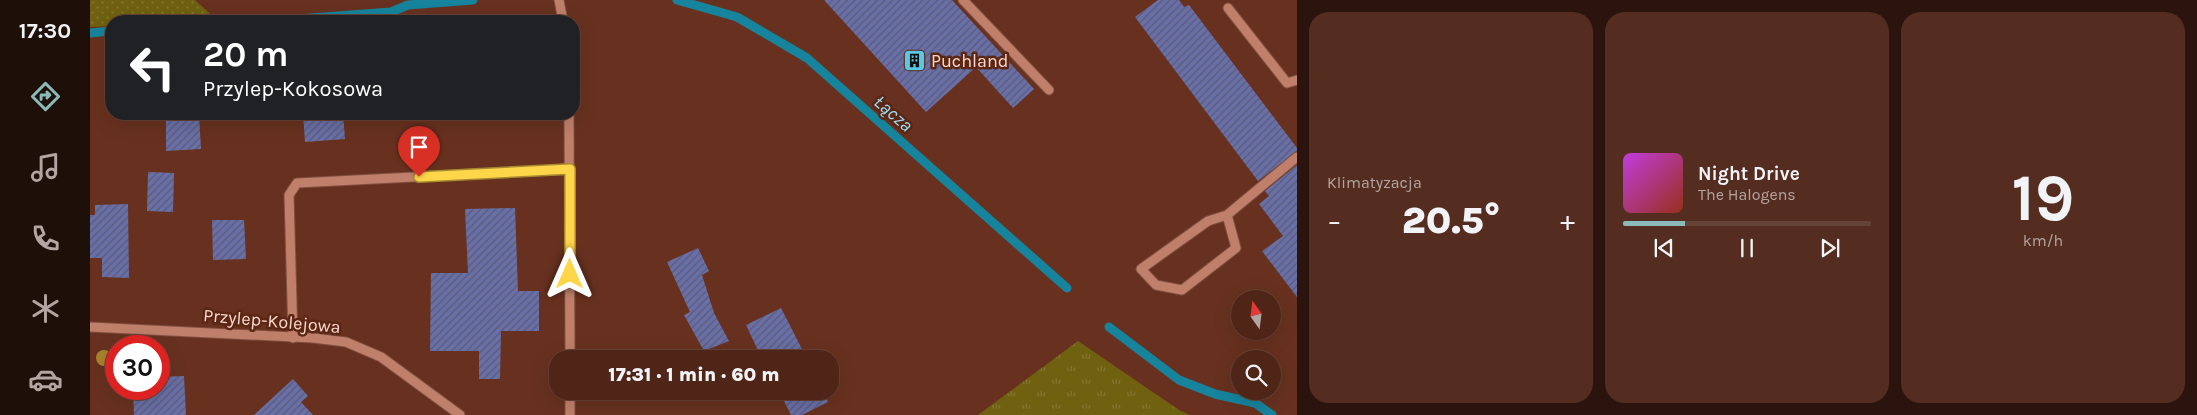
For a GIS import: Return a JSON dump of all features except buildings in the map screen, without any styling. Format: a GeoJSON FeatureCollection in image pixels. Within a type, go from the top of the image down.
{"type":"FeatureCollection","features":[{"type":"Feature","properties":{"kind":"street"},"geometry":{"type":"LineString","coordinates":[[559,0],[562,15]]}},
{"type":"Feature","properties":{"kind":"street"},"geometry":{"type":"LineString","coordinates":[[963,0],[1048,90]]}},
{"type":"Feature","properties":{"kind":"street"},"geometry":{"type":"LineString","coordinates":[[1228,8],[1287,82],[1297,80]]}},
{"type":"Feature","properties":{"kind":"street"},"geometry":{"type":"LineString","coordinates":[[569,120],[570,350]]}},
{"type":"Feature","properties":{"kind":"street"},"geometry":{"type":"LineString","coordinates":[[1227,215],[1236,248],[1182,290],[1156,285],[1142,269],[1208,221],[1227,215],[1297,157]]}},
{"type":"Feature","properties":{"kind":"street"},"geometry":{"type":"LineString","coordinates":[[293,338],[288,196],[297,183],[570,169]]}},
{"type":"Feature","properties":{"kind":"street","name":"Przylep-Kolejowa"},"geometry":{"type":"LineString","coordinates":[[90,326],[346,342],[381,356],[460,415]]}},
{"type":"Feature","properties":{"kind":"street"},"geometry":{"type":"LineString","coordinates":[[570,400],[570,415]]}},
{"type":"Feature","properties":{"kind":"green space"},"geometry":{"type":"Polygon","coordinates":[[[90,0],[195,0],[211,15],[105,15],[105,26],[90,27],[90,0]]]}},
{"type":"Feature","properties":{"kind":"green space"},"geometry":{"type":"Polygon","coordinates":[[[1078,341],[1179,410],[1190,415],[978,415],[1078,341]]]}},
{"type":"Feature","properties":{"kind":"waterway","name":"Łącza"},"geometry":{"type":"LineString","coordinates":[[351,15],[391,12],[408,5],[473,0]]}},
{"type":"Feature","properties":{"kind":"waterway","name":"Łącza"},"geometry":{"type":"LineString","coordinates":[[677,0],[737,17],[807,58],[1067,288]]}},
{"type":"Feature","properties":{"kind":"waterway","name":"Łącza"},"geometry":{"type":"LineString","coordinates":[[90,33],[105,32]]}},
{"type":"Feature","properties":{"kind":"waterway","name":"Łącza"},"geometry":{"type":"LineString","coordinates":[[1109,327],[1179,380],[1215,394],[1255,403],[1272,415]]}},
{"type":"Feature","properties":{"kind":"place","name":"Puchland"},"geometry":{"type":"Point","coordinates":[915,61]}},
{"type":"Feature","properties":{"kind":"route"},"geometry":{"type":"LineString","coordinates":[[419,177],[570,169],[570,274]]}}]}
